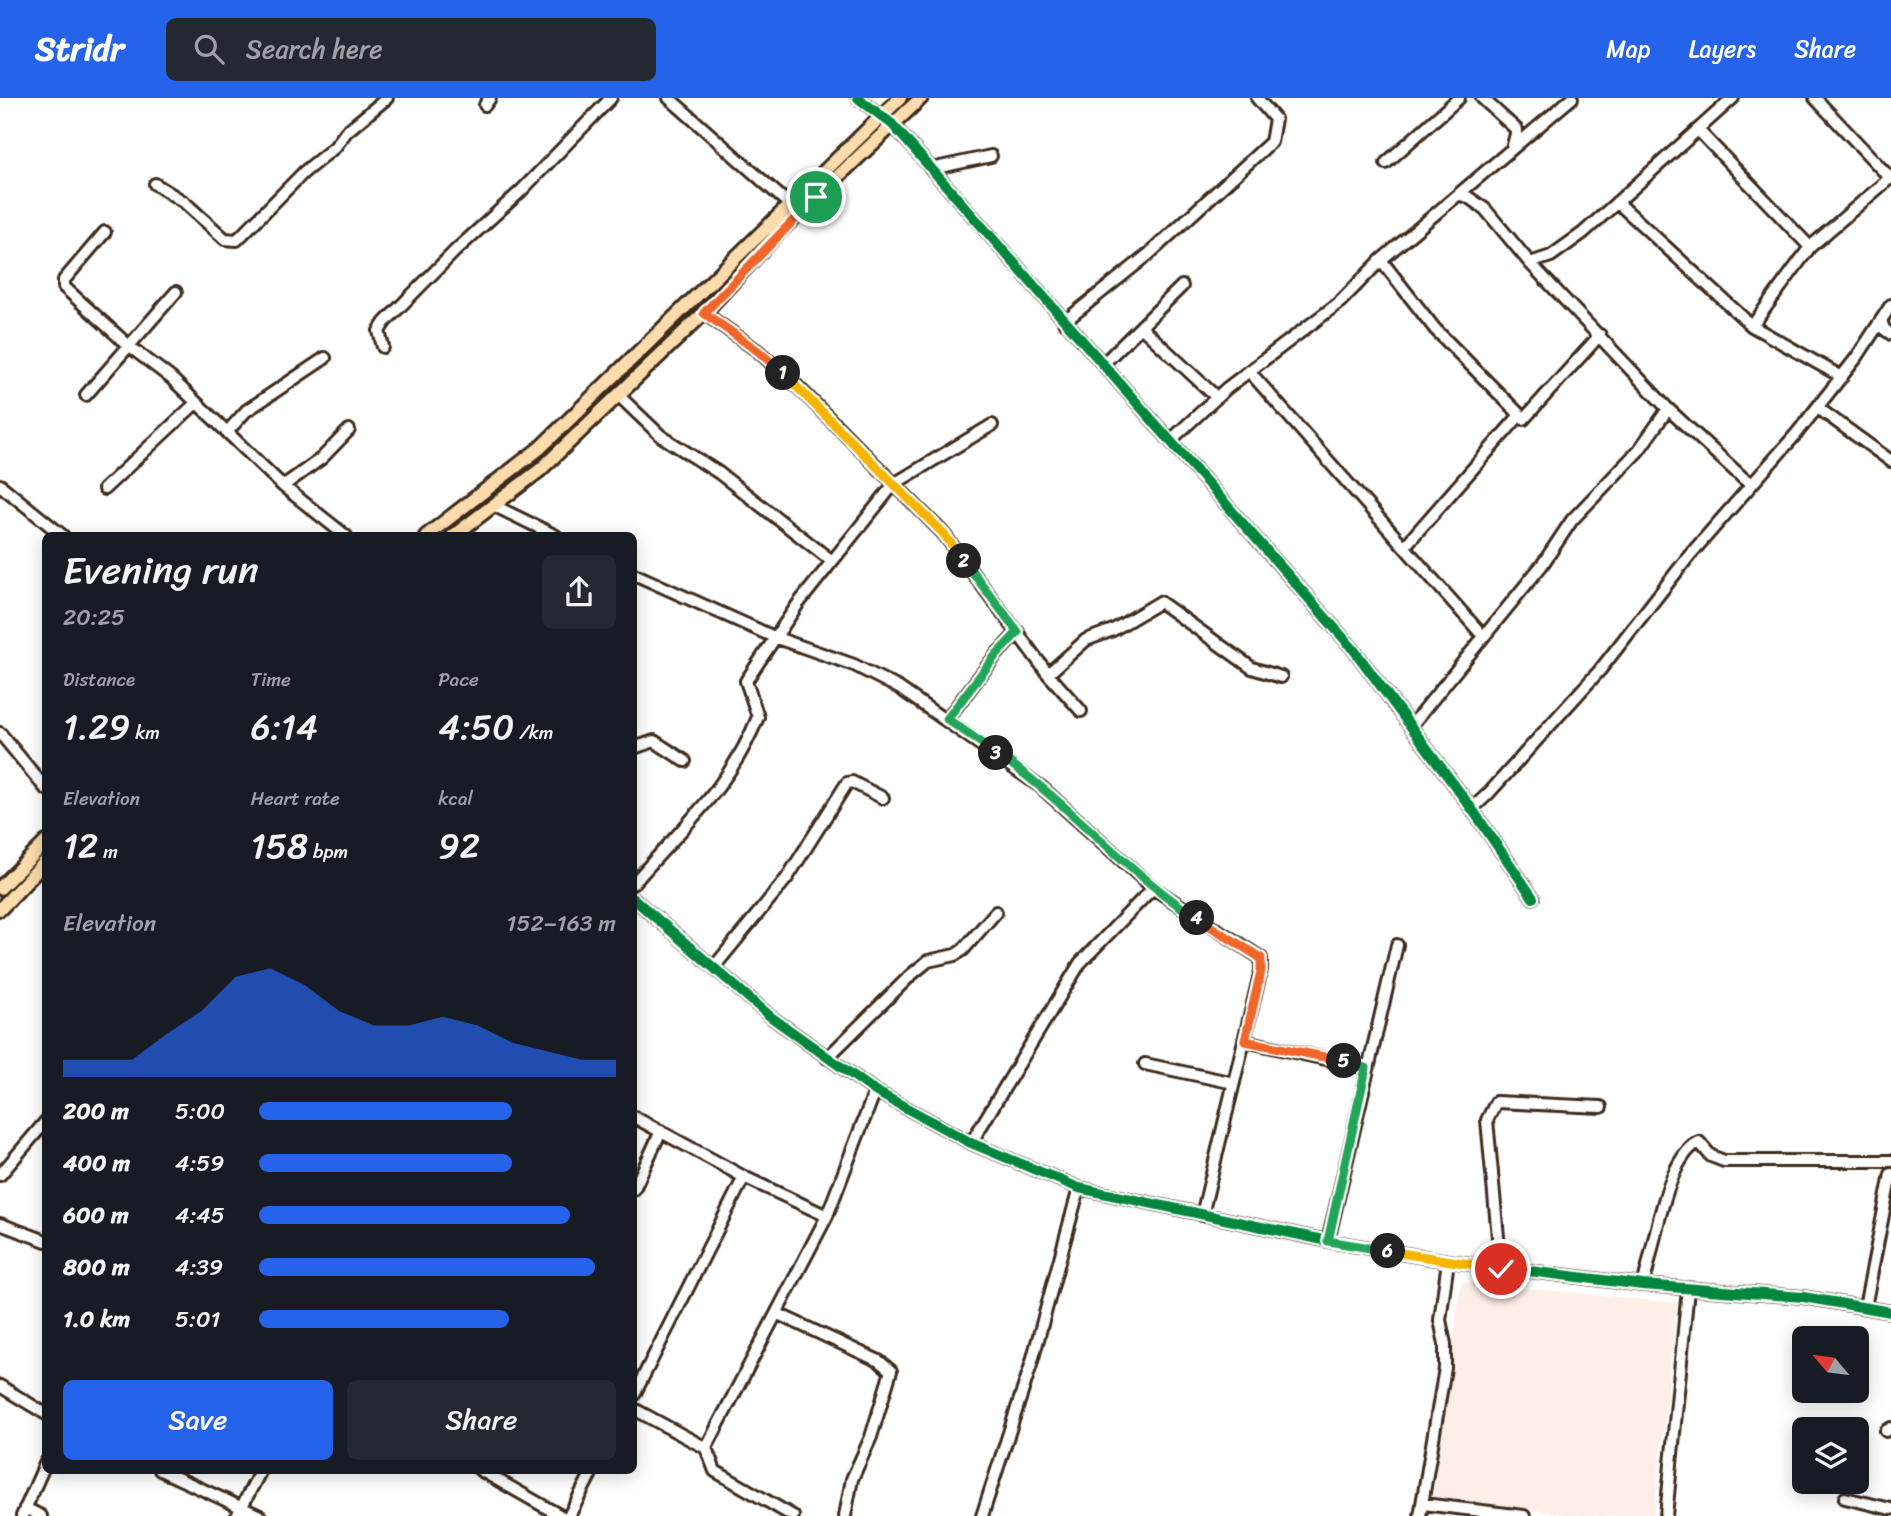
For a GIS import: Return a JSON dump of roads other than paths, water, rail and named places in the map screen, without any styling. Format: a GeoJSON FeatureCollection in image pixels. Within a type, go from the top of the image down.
{"type":"FeatureCollection","features":[{"type":"Feature","properties":{"kind":"main road"},"geometry":{"type":"LineString","coordinates":[[431,532],[540,448],[900,98]]}},
{"type":"Feature","properties":{"kind":"main road"},"geometry":{"type":"LineString","coordinates":[[459,532],[540,470],[704,313],[778,233],[921,98]]}},
{"type":"Feature","properties":{"kind":"main road"},"geometry":{"type":"LineString","coordinates":[[0,888],[42,846]]}},
{"type":"Feature","properties":{"kind":"main road"},"geometry":{"type":"LineString","coordinates":[[0,909],[42,865]]}},
{"type":"Feature","properties":{"kind":"street"},"geometry":{"type":"LineString","coordinates":[[155,184],[184,202],[225,239],[237,240],[304,172],[335,147],[346,132],[387,98]]}},
{"type":"Feature","properties":{"kind":"street"},"geometry":{"type":"LineString","coordinates":[[383,347],[379,335],[385,322],[455,251],[521,191],[611,98]]}},
{"type":"Feature","properties":{"kind":"street"},"geometry":{"type":"LineString","coordinates":[[669,98],[790,205]]}},
{"type":"Feature","properties":{"kind":"street"},"geometry":{"type":"LineString","coordinates":[[858,98],[892,124],[1354,650],[1472,808],[1532,898]]}},
{"type":"Feature","properties":{"kind":"street"},"geometry":{"type":"LineString","coordinates":[[1065,322],[1149,254],[1270,142],[1275,119],[1257,98]]}},
{"type":"Feature","properties":{"kind":"street"},"geometry":{"type":"LineString","coordinates":[[1386,163],[1459,98]]}},
{"type":"Feature","properties":{"kind":"street"},"geometry":{"type":"LineString","coordinates":[[1482,98],[1517,130],[1535,130]]}},
{"type":"Feature","properties":{"kind":"street"},"geometry":{"type":"LineString","coordinates":[[1171,439],[1250,371],[1340,302],[1381,260],[1572,98]]}},
{"type":"Feature","properties":{"kind":"street"},"geometry":{"type":"LineString","coordinates":[[1530,263],[1558,252],[1699,131],[1733,98]]}},
{"type":"Feature","properties":{"kind":"street"},"geometry":{"type":"LineString","coordinates":[[1752,326],[1810,247],[1891,178],[1815,98]]}},
{"type":"Feature","properties":{"kind":"street"},"geometry":{"type":"LineString","coordinates":[[1512,150],[1517,130]]}},
{"type":"Feature","properties":{"kind":"street"},"geometry":{"type":"LineString","coordinates":[[1699,131],[1810,247]]}},
{"type":"Feature","properties":{"kind":"street"},"geometry":{"type":"LineString","coordinates":[[930,169],[991,156]]}},
{"type":"Feature","properties":{"kind":"street"},"geometry":{"type":"LineString","coordinates":[[1460,195],[1468,197],[1485,209],[1530,263],[1668,409],[1744,479],[1753,483]]}},
{"type":"Feature","properties":{"kind":"street"},"geometry":{"type":"LineString","coordinates":[[1617,202],[1752,326],[1842,377]]}},
{"type":"Feature","properties":{"kind":"street"},"geometry":{"type":"LineString","coordinates":[[105,232],[62,284],[129,346],[171,378],[283,485],[341,532]]}},
{"type":"Feature","properties":{"kind":"street"},"geometry":{"type":"LineString","coordinates":[[1381,260],[1435,329],[1524,419],[1600,335]]}},
{"type":"Feature","properties":{"kind":"street"},"geometry":{"type":"LineString","coordinates":[[1103,364],[1182,286]]}},
{"type":"Feature","properties":{"kind":"street"},"geometry":{"type":"LineString","coordinates":[[86,395],[176,292]]}},
{"type":"Feature","properties":{"kind":"street"},"geometry":{"type":"LineString","coordinates":[[1472,808],[1489,793],[1600,670],[1689,556],[1883,329],[1891,305]]}},
{"type":"Feature","properties":{"kind":"street"},"geometry":{"type":"LineString","coordinates":[[704,313],[758,351],[796,384],[943,533],[1048,674],[1081,711]]}},
{"type":"Feature","properties":{"kind":"street"},"geometry":{"type":"LineString","coordinates":[[1141,327],[1212,393]]}},
{"type":"Feature","properties":{"kind":"street"},"geometry":{"type":"LineString","coordinates":[[228,431],[246,411],[325,358]]}},
{"type":"Feature","properties":{"kind":"street"},"geometry":{"type":"LineString","coordinates":[[1250,371],[1483,636]]}},
{"type":"Feature","properties":{"kind":"street"},"geometry":{"type":"LineString","coordinates":[[618,395],[661,436],[710,466],[832,561]]}},
{"type":"Feature","properties":{"kind":"street"},"geometry":{"type":"LineString","coordinates":[[104,489],[196,403]]}},
{"type":"Feature","properties":{"kind":"street"},"geometry":{"type":"LineString","coordinates":[[1818,408],[1891,461]]}},
{"type":"Feature","properties":{"kind":"street"},"geometry":{"type":"LineString","coordinates":[[1411,726],[1542,565],[1572,520],[1639,450],[1668,409]]}},
{"type":"Feature","properties":{"kind":"street"},"geometry":{"type":"LineString","coordinates":[[1405,546],[1520,415]]}},
{"type":"Feature","properties":{"kind":"street"},"geometry":{"type":"LineString","coordinates":[[637,880],[708,804],[738,762],[758,717],[746,681],[774,637],[832,561],[894,484],[992,425]]}},
{"type":"Feature","properties":{"kind":"street"},"geometry":{"type":"LineString","coordinates":[[283,485],[322,458],[349,430]]}},
{"type":"Feature","properties":{"kind":"street"},"geometry":{"type":"LineString","coordinates":[[0,485],[58,532]]}},
{"type":"Feature","properties":{"kind":"street"},"geometry":{"type":"LineString","coordinates":[[495,506],[548,532]]}},
{"type":"Feature","properties":{"kind":"street"},"geometry":{"type":"LineString","coordinates":[[637,575],[774,637],[854,665],[899,688],[1041,787],[1153,888],[1261,958],[1261,971],[1245,1041],[1202,1215]]}},
{"type":"Feature","properties":{"kind":"street"},"geometry":{"type":"LineString","coordinates":[[1048,674],[1086,640],[1113,630],[1160,602],[1252,668],[1262,674],[1281,677]]}},
{"type":"Feature","properties":{"kind":"street"},"geometry":{"type":"LineString","coordinates":[[947,719],[996,655],[1018,632]]}},
{"type":"Feature","properties":{"kind":"street"},"geometry":{"type":"LineString","coordinates":[[0,733],[42,784]]}},
{"type":"Feature","properties":{"kind":"street"},"geometry":{"type":"LineString","coordinates":[[637,747],[654,741],[685,761]]}},
{"type":"Feature","properties":{"kind":"street"},"geometry":{"type":"LineString","coordinates":[[714,967],[787,878],[846,783],[852,782],[883,798]]}},
{"type":"Feature","properties":{"kind":"street"},"geometry":{"type":"LineString","coordinates":[[971,1143],[1080,963],[1153,888]]}},
{"type":"Feature","properties":{"kind":"street"},"geometry":{"type":"LineString","coordinates":[[637,902],[771,1017],[876,1091],[971,1143],[1079,1188],[1328,1241],[1448,1261],[1643,1285],[1803,1297],[1891,1312]]}},
{"type":"Feature","properties":{"kind":"street"},"geometry":{"type":"LineString","coordinates":[[827,1058],[911,975],[928,961],[955,956],[996,912]]}},
{"type":"Feature","properties":{"kind":"street"},"geometry":{"type":"LineString","coordinates":[[1328,1241],[1366,1068],[1397,944]]}},
{"type":"Feature","properties":{"kind":"street"},"geometry":{"type":"LineString","coordinates":[[1245,1041],[1366,1068]]}},
{"type":"Feature","properties":{"kind":"street"},"geometry":{"type":"LineString","coordinates":[[1145,1064],[1234,1083]]}},
{"type":"Feature","properties":{"kind":"street"},"geometry":{"type":"LineString","coordinates":[[706,1448],[827,1216],[876,1091]]}},
{"type":"Feature","properties":{"kind":"street"},"geometry":{"type":"LineString","coordinates":[[1501,1269],[1487,1120],[1496,1102],[1601,1107]]}},
{"type":"Feature","properties":{"kind":"street"},"geometry":{"type":"LineString","coordinates":[[637,1119],[744,1177],[827,1216]]}},
{"type":"Feature","properties":{"kind":"street"},"geometry":{"type":"LineString","coordinates":[[0,1175],[42,1126]]}},
{"type":"Feature","properties":{"kind":"street"},"geometry":{"type":"LineString","coordinates":[[637,1182],[661,1131]]}},
{"type":"Feature","properties":{"kind":"street"},"geometry":{"type":"LineString","coordinates":[[1643,1285],[1673,1179],[1689,1146],[1699,1142],[1712,1156],[1724,1161],[1891,1161]]}},
{"type":"Feature","properties":{"kind":"street"},"geometry":{"type":"LineString","coordinates":[[1865,1307],[1891,1174]]}},
{"type":"Feature","properties":{"kind":"street"},"geometry":{"type":"LineString","coordinates":[[637,1389],[744,1177]]}},
{"type":"Feature","properties":{"kind":"street"},"geometry":{"type":"LineString","coordinates":[[982,1516],[1031,1365],[1079,1188]]}},
{"type":"Feature","properties":{"kind":"street"},"geometry":{"type":"LineString","coordinates":[[0,1224],[42,1240]]}},
{"type":"Feature","properties":{"kind":"street"},"geometry":{"type":"LineString","coordinates":[[1448,1261],[1440,1320],[1445,1344],[1445,1368],[1421,1510],[1524,1516]]}},
{"type":"Feature","properties":{"kind":"street"},"geometry":{"type":"LineString","coordinates":[[1666,1516],[1688,1289]]}},
{"type":"Feature","properties":{"kind":"street"},"geometry":{"type":"LineString","coordinates":[[778,1314],[879,1361],[891,1371],[871,1437],[852,1479],[845,1516]]}},
{"type":"Feature","properties":{"kind":"street"},"geometry":{"type":"LineString","coordinates":[[0,1386],[42,1412]]}},
{"type":"Feature","properties":{"kind":"street"},"geometry":{"type":"LineString","coordinates":[[637,1411],[706,1448],[715,1471],[793,1516]]}},
{"type":"Feature","properties":{"kind":"street"},"geometry":{"type":"LineString","coordinates":[[41,1516],[23,1512],[42,1470]]}},
{"type":"Feature","properties":{"kind":"street"},"geometry":{"type":"LineString","coordinates":[[168,1474],[239,1512],[260,1516]]}},
{"type":"Feature","properties":{"kind":"street"},"geometry":{"type":"LineString","coordinates":[[239,1512],[259,1474]]}},
{"type":"Feature","properties":{"kind":"street"},"geometry":{"type":"LineString","coordinates":[[490,1474],[561,1516]]}},
{"type":"Feature","properties":{"kind":"street"},"geometry":{"type":"LineString","coordinates":[[569,1516],[591,1474]]}},
{"type":"Feature","properties":{"kind":"street"},"geometry":{"type":"LineString","coordinates":[[1845,1498],[1891,1509]]}}]}
